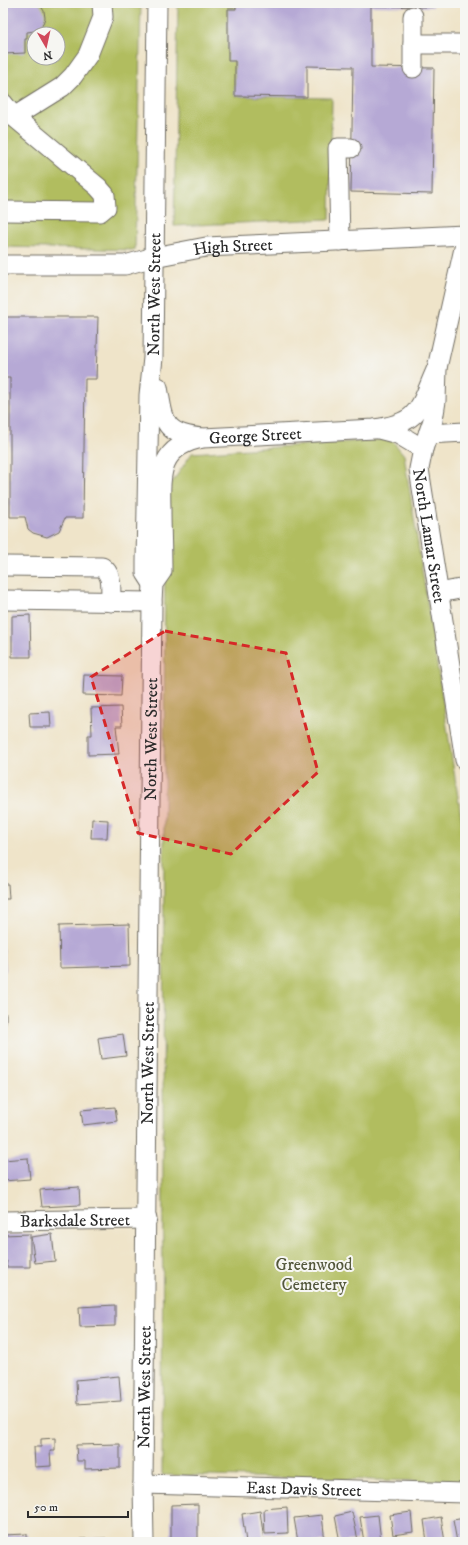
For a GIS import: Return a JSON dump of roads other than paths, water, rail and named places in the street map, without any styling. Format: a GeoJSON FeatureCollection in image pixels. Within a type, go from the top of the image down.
{"type":"FeatureCollection","features":[{"type":"Feature","properties":{"kind":"street"},"geometry":{"type":"LineString","coordinates":[[3,211],[100,212],[106,207],[105,195],[98,187],[9,110],[62,87],[73,76],[88,55],[103,17],[102,3]]}},
{"type":"Feature","properties":{"kind":"street","name":"North West Street"},"geometry":{"type":"LineString","coordinates":[[153,584],[146,573],[146,562],[149,395],[153,358],[157,3]]}},
{"type":"Feature","properties":{"kind":"street"},"geometry":{"type":"LineString","coordinates":[[413,16],[413,68]]}},
{"type":"Feature","properties":{"kind":"street"},"geometry":{"type":"LineString","coordinates":[[413,44],[465,44]]}},
{"type":"Feature","properties":{"kind":"street"},"geometry":{"type":"LineString","coordinates":[[340,241],[338,148],[351,148]]}},
{"type":"Feature","properties":{"kind":"street","name":"High Street"},"geometry":{"type":"LineString","coordinates":[[3,265],[125,265],[154,257],[206,247],[465,235]]}},
{"type":"Feature","properties":{"kind":"street","name":"North Lamar Street"},"geometry":{"type":"LineString","coordinates":[[465,244],[437,368],[436,401],[419,469],[465,760]]}},
{"type":"Feature","properties":{"kind":"street"},"geometry":{"type":"LineString","coordinates":[[153,358],[161,408],[167,425],[173,430],[181,433],[203,438]]}},
{"type":"Feature","properties":{"kind":"street"},"geometry":{"type":"LineString","coordinates":[[374,429],[400,424],[410,419],[421,404],[437,368]]}},
{"type":"Feature","properties":{"kind":"street"},"geometry":{"type":"LineString","coordinates":[[374,429],[425,442],[465,432]]}},
{"type":"Feature","properties":{"kind":"street","name":"George Street"},"geometry":{"type":"LineString","coordinates":[[161,481],[161,472],[169,456],[185,443],[203,438],[374,429]]}},
{"type":"Feature","properties":{"kind":"street","name":"North West Street"},"geometry":{"type":"LineString","coordinates":[[144,1542],[143,1484],[147,1220],[152,602],[153,584],[162,571],[161,481]]}},
{"type":"Feature","properties":{"kind":"street"},"geometry":{"type":"LineString","coordinates":[[3,566],[102,567],[108,571],[110,578],[111,602]]}},
{"type":"Feature","properties":{"kind":"street"},"geometry":{"type":"LineString","coordinates":[[439,593],[465,588]]}},
{"type":"Feature","properties":{"kind":"street"},"geometry":{"type":"LineString","coordinates":[[3,600],[152,602]]}},
{"type":"Feature","properties":{"kind":"street","name":"Barksdale Street"},"geometry":{"type":"LineString","coordinates":[[3,1221],[147,1220]]}},
{"type":"Feature","properties":{"kind":"street","name":"East Davis Street"},"geometry":{"type":"LineString","coordinates":[[143,1484],[465,1493]]}},
{"type":"Feature","properties":{"kind":"park label","name":"Greenwood Cemetery"},"geometry":{"type":"Point","coordinates":[314,1274]}}]}
